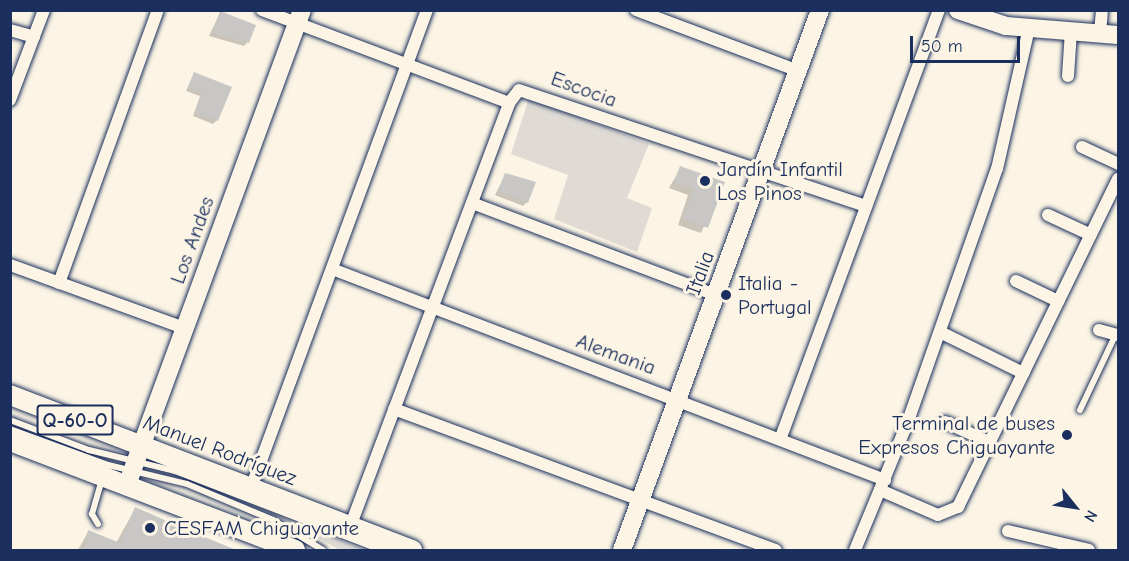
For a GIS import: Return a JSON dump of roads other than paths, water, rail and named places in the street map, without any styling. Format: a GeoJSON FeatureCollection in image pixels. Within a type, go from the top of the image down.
{"type":"FeatureCollection","features":[{"type":"Feature","properties":{"kind":"main road","name":"Manuel Rodríguez"},"geometry":{"type":"LineString","coordinates":[[10,394],[133,465],[295,550]]}},
{"type":"Feature","properties":{"kind":"main road","name":"Manuel Rodríguez"},"geometry":{"type":"LineString","coordinates":[[10,441],[104,476],[133,465],[251,488],[412,550]]}},
{"type":"Feature","properties":{"kind":"street"},"geometry":{"type":"LineString","coordinates":[[10,100],[44,10]]}},
{"type":"Feature","properties":{"kind":"street"},"geometry":{"type":"LineString","coordinates":[[59,283],[158,10]]}},
{"type":"Feature","properties":{"kind":"street"},"geometry":{"type":"LineString","coordinates":[[262,10],[299,17],[407,65],[509,103],[351,526]]}},
{"type":"Feature","properties":{"kind":"street"},"geometry":{"type":"LineString","coordinates":[[251,488],[427,10]]}},
{"type":"Feature","properties":{"kind":"street"},"geometry":{"type":"LineString","coordinates":[[636,10],[798,71]]}},
{"type":"Feature","properties":{"kind":"street","name":"Italia"},"geometry":{"type":"LineString","coordinates":[[622,550],[820,10]]}},
{"type":"Feature","properties":{"kind":"street"},"geometry":{"type":"LineString","coordinates":[[781,437],[939,10]]}},
{"type":"Feature","properties":{"kind":"street"},"geometry":{"type":"LineString","coordinates":[[958,10],[994,23],[1119,35]]}},
{"type":"Feature","properties":{"kind":"street"},"geometry":{"type":"LineString","coordinates":[[1100,33],[1102,10]]}},
{"type":"Feature","properties":{"kind":"street","name":"Los Andes"},"geometry":{"type":"LineString","coordinates":[[133,465],[299,17]]}},
{"type":"Feature","properties":{"kind":"street"},"geometry":{"type":"LineString","coordinates":[[855,550],[940,332],[1005,145],[1029,28]]}},
{"type":"Feature","properties":{"kind":"street"},"geometry":{"type":"LineString","coordinates":[[10,30],[34,37]]}},
{"type":"Feature","properties":{"kind":"street"},"geometry":{"type":"LineString","coordinates":[[1068,76],[1071,31]]}},
{"type":"Feature","properties":{"kind":"street","name":"Escocia"},"geometry":{"type":"LineString","coordinates":[[509,103],[519,90],[530,89],[760,174],[866,206]]}},
{"type":"Feature","properties":{"kind":"street"},"geometry":{"type":"LineString","coordinates":[[1082,147],[1119,164]]}},
{"type":"Feature","properties":{"kind":"street"},"geometry":{"type":"LineString","coordinates":[[945,422],[989,442],[1119,179]]}},
{"type":"Feature","properties":{"kind":"street"},"geometry":{"type":"LineString","coordinates":[[472,203],[716,295]]}},
{"type":"Feature","properties":{"kind":"street"},"geometry":{"type":"LineString","coordinates":[[1048,215],[1091,235]]}},
{"type":"Feature","properties":{"kind":"street"},"geometry":{"type":"LineString","coordinates":[[10,265],[184,328]]}},
{"type":"Feature","properties":{"kind":"street","name":"Alemania"},"geometry":{"type":"LineString","coordinates":[[332,269],[781,437],[882,485],[938,515],[950,514],[989,442]]}},
{"type":"Feature","properties":{"kind":"street"},"geometry":{"type":"LineString","coordinates":[[1016,281],[1058,301]]}},
{"type":"Feature","properties":{"kind":"street"},"geometry":{"type":"LineString","coordinates":[[1099,330],[1117,335]]}},
{"type":"Feature","properties":{"kind":"street"},"geometry":{"type":"LineString","coordinates":[[940,332],[1023,373]]}},
{"type":"Feature","properties":{"kind":"street"},"geometry":{"type":"LineString","coordinates":[[394,409],[776,550]]}},
{"type":"Feature","properties":{"kind":"street"},"geometry":{"type":"LineString","coordinates":[[1008,531],[1089,550]]}},
{"type":"Feature","properties":{"kind":"lane"},"geometry":{"type":"LineString","coordinates":[[1080,410],[1117,335]]}},
{"type":"Feature","properties":{"kind":"lane"},"geometry":{"type":"LineString","coordinates":[[10,420],[89,450],[381,550]]}},
{"type":"Feature","properties":{"kind":"lane"},"geometry":{"type":"LineString","coordinates":[[10,429],[133,465],[177,481],[252,510],[323,550]]}},
{"type":"Feature","properties":{"kind":"lane"},"geometry":{"type":"LineString","coordinates":[[98,524],[92,514],[104,476]]}},
{"type":"Feature","properties":{"kind":"place","name":"Jardín Infantil Los Pinos"},"geometry":{"type":"Point","coordinates":[705,181]}},
{"type":"Feature","properties":{"kind":"place","name":"Italia - Portugal"},"geometry":{"type":"Point","coordinates":[726,295]}},
{"type":"Feature","properties":{"kind":"place","name":"Terminal de buses Expresos Chiguayante"},"geometry":{"type":"Point","coordinates":[1067,435]}},
{"type":"Feature","properties":{"kind":"place","name":"CESFAM Chiguayante"},"geometry":{"type":"Point","coordinates":[150,528]}}]}
